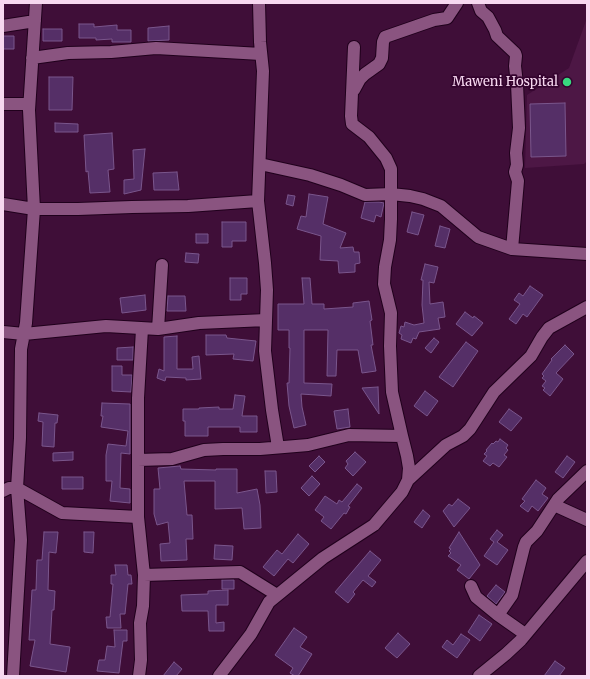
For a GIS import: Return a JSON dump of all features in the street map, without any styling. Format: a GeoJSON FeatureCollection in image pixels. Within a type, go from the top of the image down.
{"type":"FeatureCollection","features":[{"type":"Feature","properties":{"kind":"street"},"geometry":{"type":"LineString","coordinates":[[13,676],[9,642],[21,540],[17,488],[20,438],[21,349],[26,323],[34,209],[29,104],[36,3]]}},
{"type":"Feature","properties":{"kind":"street"},"geometry":{"type":"LineString","coordinates":[[259,3],[263,71],[260,117],[258,201],[267,290],[265,351],[278,447]]}},
{"type":"Feature","properties":{"kind":"street"},"geometry":{"type":"LineString","coordinates":[[352,93],[360,79],[379,64],[382,58],[383,40],[385,38],[434,20],[447,18],[458,3]]}},
{"type":"Feature","properties":{"kind":"street"},"geometry":{"type":"LineString","coordinates":[[478,3],[481,11],[488,17],[497,36],[516,56],[515,66],[519,114],[516,153],[516,172],[518,181],[512,249]]}},
{"type":"Feature","properties":{"kind":"street"},"geometry":{"type":"LineString","coordinates":[[3,26],[35,21]]}},
{"type":"Feature","properties":{"kind":"street"},"geometry":{"type":"LineString","coordinates":[[354,47],[351,116],[352,124],[369,137],[386,158],[391,169],[390,233],[384,284],[391,313],[390,346],[392,392],[408,462],[408,480]]}},
{"type":"Feature","properties":{"kind":"street"},"geometry":{"type":"LineString","coordinates":[[32,58],[68,53],[111,52],[156,48],[261,54]]}},
{"type":"Feature","properties":{"kind":"street"},"geometry":{"type":"LineString","coordinates":[[3,104],[29,104]]}},
{"type":"Feature","properties":{"kind":"street"},"geometry":{"type":"LineString","coordinates":[[260,164],[310,175],[365,195],[391,194],[410,196],[433,202],[441,206],[478,237],[512,249],[587,254]]}},
{"type":"Feature","properties":{"kind":"street"},"geometry":{"type":"LineString","coordinates":[[3,204],[34,209],[78,209],[132,206],[188,206],[258,201]]}},
{"type":"Feature","properties":{"kind":"street"},"geometry":{"type":"LineString","coordinates":[[158,329],[162,265]]}},
{"type":"Feature","properties":{"kind":"street"},"geometry":{"type":"LineString","coordinates":[[219,676],[251,634],[269,602],[323,558],[374,525],[402,492],[408,480],[446,445],[463,436],[470,429],[494,392],[531,356],[549,328],[587,307]]}},
{"type":"Feature","properties":{"kind":"street"},"geometry":{"type":"LineString","coordinates":[[3,332],[24,334],[106,326],[158,329],[199,324],[266,320]]}},
{"type":"Feature","properties":{"kind":"street"},"geometry":{"type":"LineString","coordinates":[[139,676],[141,660],[140,623],[143,606],[144,575],[138,517],[138,398],[142,329]]}},
{"type":"Feature","properties":{"kind":"street"},"geometry":{"type":"LineString","coordinates":[[138,460],[172,459],[204,450],[260,449],[308,445],[349,435],[402,436]]}},
{"type":"Feature","properties":{"kind":"street"},"geometry":{"type":"LineString","coordinates":[[498,615],[512,595],[526,542],[537,531],[558,499],[587,471]]}},
{"type":"Feature","properties":{"kind":"street"},"geometry":{"type":"LineString","coordinates":[[3,491],[9,488],[17,488],[62,513],[138,517]]}},
{"type":"Feature","properties":{"kind":"street"},"geometry":{"type":"LineString","coordinates":[[554,505],[587,520]]}},
{"type":"Feature","properties":{"kind":"street"},"geometry":{"type":"LineString","coordinates":[[478,676],[506,654],[525,634],[587,561]]}},
{"type":"Feature","properties":{"kind":"street"},"geometry":{"type":"LineString","coordinates":[[144,575],[240,572],[277,595]]}},
{"type":"Feature","properties":{"kind":"street"},"geometry":{"type":"LineString","coordinates":[[471,586],[476,598],[525,634]]}},
{"type":"Feature","properties":{"kind":"shaded area","name":"Maweni Hospital"},"geometry":{"type":"Polygon","coordinates":[[[587,18],[587,161],[584,164],[525,168],[527,95],[569,68],[587,18]]]}},
{"type":"Feature","properties":{"kind":"building"},"geometry":{"type":"Polygon","coordinates":[[[79,24],[94,24],[94,27],[117,25],[117,30],[131,30],[131,42],[112,42],[112,39],[96,40],[96,38],[79,38],[79,24]]]}},
{"type":"Feature","properties":{"kind":"building"},"geometry":{"type":"Polygon","coordinates":[[[169,26],[169,40],[148,41],[148,28],[169,26]]]}},
{"type":"Feature","properties":{"kind":"building"},"geometry":{"type":"Polygon","coordinates":[[[43,29],[62,29],[62,41],[43,41],[43,29]]]}},
{"type":"Feature","properties":{"kind":"building"},"geometry":{"type":"Polygon","coordinates":[[[3,36],[14,36],[14,49],[3,49],[3,36]]]}},
{"type":"Feature","properties":{"kind":"building"},"geometry":{"type":"Polygon","coordinates":[[[49,77],[73,77],[72,110],[49,110],[49,77]]]}},
{"type":"Feature","properties":{"kind":"building"},"geometry":{"type":"Polygon","coordinates":[[[565,103],[566,156],[531,157],[530,104],[565,103]]]}},
{"type":"Feature","properties":{"kind":"building"},"geometry":{"type":"Polygon","coordinates":[[[55,123],[78,124],[78,132],[55,132],[55,123]]]}},
{"type":"Feature","properties":{"kind":"building"},"geometry":{"type":"Polygon","coordinates":[[[112,133],[114,169],[108,170],[110,192],[90,193],[88,171],[86,172],[84,135],[112,133]]]}},
{"type":"Feature","properties":{"kind":"building"},"geometry":{"type":"Polygon","coordinates":[[[145,149],[141,190],[124,194],[124,180],[134,179],[133,150],[145,149]]]}},
{"type":"Feature","properties":{"kind":"building"},"geometry":{"type":"Polygon","coordinates":[[[177,172],[179,190],[154,190],[153,173],[177,172]]]}},
{"type":"Feature","properties":{"kind":"building"},"geometry":{"type":"Polygon","coordinates":[[[309,194],[328,197],[323,224],[346,233],[340,248],[353,247],[354,252],[359,252],[360,263],[355,264],[355,272],[339,273],[338,261],[320,260],[321,236],[297,229],[301,216],[306,217],[309,194]]]}},
{"type":"Feature","properties":{"kind":"building"},"geometry":{"type":"Polygon","coordinates":[[[288,195],[295,196],[293,206],[286,204],[288,195]]]}},
{"type":"Feature","properties":{"kind":"building"},"geometry":{"type":"Polygon","coordinates":[[[365,202],[384,203],[381,217],[376,215],[374,222],[361,218],[365,202]]]}},
{"type":"Feature","properties":{"kind":"building"},"geometry":{"type":"Polygon","coordinates":[[[412,212],[424,215],[418,235],[407,232],[412,212]]]}},
{"type":"Feature","properties":{"kind":"building"},"geometry":{"type":"Polygon","coordinates":[[[222,222],[246,222],[246,241],[232,241],[232,247],[222,247],[222,222]]]}},
{"type":"Feature","properties":{"kind":"building"},"geometry":{"type":"Polygon","coordinates":[[[440,226],[450,229],[445,248],[435,246],[440,226]]]}},
{"type":"Feature","properties":{"kind":"building"},"geometry":{"type":"Polygon","coordinates":[[[196,234],[208,234],[208,243],[196,243],[196,234]]]}},
{"type":"Feature","properties":{"kind":"building"},"geometry":{"type":"Polygon","coordinates":[[[186,253],[199,254],[198,263],[185,262],[186,253]]]}},
{"type":"Feature","properties":{"kind":"building"},"geometry":{"type":"Polygon","coordinates":[[[425,264],[438,267],[434,283],[429,282],[430,304],[443,302],[445,317],[438,318],[440,329],[419,332],[416,339],[413,338],[411,343],[401,339],[402,335],[399,333],[401,326],[404,327],[405,322],[414,325],[424,323],[422,305],[423,280],[421,280],[425,264]]]}},
{"type":"Feature","properties":{"kind":"building"},"geometry":{"type":"Polygon","coordinates":[[[230,278],[247,278],[247,294],[241,294],[241,300],[230,300],[230,278]]]}},
{"type":"Feature","properties":{"kind":"building"},"geometry":{"type":"Polygon","coordinates":[[[302,278],[310,278],[312,304],[324,304],[324,309],[353,307],[353,303],[369,301],[372,320],[370,321],[373,345],[371,345],[376,371],[362,373],[358,350],[337,350],[336,376],[327,376],[328,330],[304,330],[304,383],[332,384],[331,396],[301,394],[306,425],[294,428],[289,406],[287,383],[289,383],[289,330],[278,330],[278,304],[304,304],[302,278]]]}},
{"type":"Feature","properties":{"kind":"building"},"geometry":{"type":"Polygon","coordinates":[[[530,286],[543,295],[527,317],[523,314],[516,324],[509,319],[520,304],[514,300],[519,293],[523,296],[530,286]]]}},
{"type":"Feature","properties":{"kind":"building"},"geometry":{"type":"Polygon","coordinates":[[[145,295],[146,310],[122,313],[120,298],[145,295]]]}},
{"type":"Feature","properties":{"kind":"building"},"geometry":{"type":"Polygon","coordinates":[[[168,296],[185,296],[186,311],[167,311],[168,296]]]}},
{"type":"Feature","properties":{"kind":"building"},"geometry":{"type":"Polygon","coordinates":[[[465,312],[473,318],[474,316],[483,323],[472,336],[456,324],[465,312]]]}},
{"type":"Feature","properties":{"kind":"building"},"geometry":{"type":"Polygon","coordinates":[[[206,335],[226,335],[227,338],[256,341],[253,361],[233,359],[234,354],[206,355],[206,335]]]}},
{"type":"Feature","properties":{"kind":"building"},"geometry":{"type":"Polygon","coordinates":[[[177,336],[177,369],[193,369],[192,357],[199,356],[201,379],[186,380],[186,378],[166,377],[165,381],[157,378],[159,369],[164,371],[164,337],[177,336]]]}},
{"type":"Feature","properties":{"kind":"building"},"geometry":{"type":"Polygon","coordinates":[[[434,338],[439,342],[431,353],[425,348],[434,338]]]}},
{"type":"Feature","properties":{"kind":"building"},"geometry":{"type":"Polygon","coordinates":[[[466,342],[478,351],[453,387],[439,377],[466,342]]]}},
{"type":"Feature","properties":{"kind":"building"},"geometry":{"type":"Polygon","coordinates":[[[565,345],[574,354],[556,373],[563,379],[550,396],[543,390],[545,388],[542,386],[546,381],[542,378],[544,376],[542,374],[552,360],[551,359],[565,345]]]}},
{"type":"Feature","properties":{"kind":"building"},"geometry":{"type":"Polygon","coordinates":[[[133,347],[133,360],[117,360],[117,348],[133,347]]]}},
{"type":"Feature","properties":{"kind":"building"},"geometry":{"type":"Polygon","coordinates":[[[112,366],[122,366],[122,375],[132,375],[131,392],[112,391],[112,366]]]}},
{"type":"Feature","properties":{"kind":"building"},"geometry":{"type":"Polygon","coordinates":[[[378,387],[379,414],[362,388],[378,387]]]}},
{"type":"Feature","properties":{"kind":"building"},"geometry":{"type":"Polygon","coordinates":[[[425,391],[438,401],[427,416],[414,406],[425,391]]]}},
{"type":"Feature","properties":{"kind":"building"},"geometry":{"type":"Polygon","coordinates":[[[235,395],[245,396],[242,416],[257,416],[257,432],[240,432],[240,427],[208,427],[208,436],[185,436],[183,409],[219,407],[219,409],[233,409],[235,395]]]}},
{"type":"Feature","properties":{"kind":"building"},"geometry":{"type":"Polygon","coordinates":[[[102,403],[130,404],[130,454],[121,453],[120,488],[130,489],[130,503],[110,501],[112,481],[106,481],[106,455],[108,444],[126,446],[128,431],[101,427],[103,416],[101,416],[102,403]]]}},
{"type":"Feature","properties":{"kind":"building"},"geometry":{"type":"Polygon","coordinates":[[[348,409],[350,427],[337,429],[334,411],[348,409]]]}},
{"type":"Feature","properties":{"kind":"building"},"geometry":{"type":"Polygon","coordinates":[[[509,409],[522,418],[511,431],[499,422],[509,409]]]}},
{"type":"Feature","properties":{"kind":"building"},"geometry":{"type":"Polygon","coordinates":[[[39,413],[58,415],[57,423],[55,423],[54,447],[42,446],[43,422],[38,421],[39,413]]]}},
{"type":"Feature","properties":{"kind":"building"},"geometry":{"type":"Polygon","coordinates":[[[500,439],[508,445],[506,448],[508,450],[504,455],[507,457],[499,467],[493,463],[490,466],[483,461],[487,456],[484,454],[492,443],[493,444],[496,441],[498,442],[500,439]]]}},
{"type":"Feature","properties":{"kind":"building"},"geometry":{"type":"Polygon","coordinates":[[[73,452],[73,460],[53,461],[53,453],[73,452]]]}},
{"type":"Feature","properties":{"kind":"building"},"geometry":{"type":"Polygon","coordinates":[[[355,452],[366,462],[353,476],[345,468],[348,464],[346,461],[355,452]]]}},
{"type":"Feature","properties":{"kind":"building"},"geometry":{"type":"Polygon","coordinates":[[[319,456],[325,462],[315,472],[309,466],[319,456]]]}},
{"type":"Feature","properties":{"kind":"building"},"geometry":{"type":"Polygon","coordinates":[[[567,456],[575,462],[563,478],[555,472],[567,456]]]}},
{"type":"Feature","properties":{"kind":"building"},"geometry":{"type":"Polygon","coordinates":[[[180,466],[181,469],[237,469],[237,493],[257,489],[260,505],[261,528],[244,529],[242,508],[215,509],[215,481],[184,481],[187,515],[192,515],[193,539],[186,539],[187,560],[161,561],[160,544],[170,543],[168,522],[157,525],[154,514],[154,489],[160,489],[158,468],[180,466]]]}},
{"type":"Feature","properties":{"kind":"building"},"geometry":{"type":"Polygon","coordinates":[[[265,471],[276,471],[277,492],[266,493],[265,471]]]}},
{"type":"Feature","properties":{"kind":"building"},"geometry":{"type":"Polygon","coordinates":[[[312,476],[320,484],[309,496],[301,488],[312,476]]]}},
{"type":"Feature","properties":{"kind":"building"},"geometry":{"type":"Polygon","coordinates":[[[62,477],[83,477],[83,489],[62,489],[62,477]]]}},
{"type":"Feature","properties":{"kind":"building"},"geometry":{"type":"Polygon","coordinates":[[[536,480],[546,488],[542,494],[548,498],[538,511],[532,506],[528,512],[520,506],[525,501],[522,499],[536,480]]]}},
{"type":"Feature","properties":{"kind":"building"},"geometry":{"type":"Polygon","coordinates":[[[357,484],[362,488],[348,506],[350,507],[346,514],[344,513],[331,529],[321,521],[324,517],[315,510],[325,496],[337,504],[339,500],[342,502],[357,484]]]}},
{"type":"Feature","properties":{"kind":"building"},"geometry":{"type":"Polygon","coordinates":[[[458,499],[470,508],[454,527],[443,511],[449,504],[452,506],[458,499]]]}},
{"type":"Feature","properties":{"kind":"building"},"geometry":{"type":"Polygon","coordinates":[[[423,510],[430,516],[422,528],[414,522],[423,510]]]}},
{"type":"Feature","properties":{"kind":"building"},"geometry":{"type":"Polygon","coordinates":[[[497,530],[503,535],[497,542],[508,550],[497,565],[484,556],[494,542],[490,539],[497,530]]]}},
{"type":"Feature","properties":{"kind":"building"},"geometry":{"type":"Polygon","coordinates":[[[44,532],[58,532],[56,553],[49,552],[48,590],[55,591],[54,610],[52,610],[50,644],[70,647],[66,672],[30,666],[35,640],[29,640],[32,590],[36,590],[37,560],[42,560],[44,532]]]}},
{"type":"Feature","properties":{"kind":"building"},"geometry":{"type":"Polygon","coordinates":[[[84,532],[94,532],[93,553],[84,552],[84,532]]]}},
{"type":"Feature","properties":{"kind":"building"},"geometry":{"type":"Polygon","coordinates":[[[459,532],[480,565],[469,579],[457,570],[461,565],[448,556],[451,553],[449,551],[451,549],[449,548],[459,532]]]}},
{"type":"Feature","properties":{"kind":"building"},"geometry":{"type":"Polygon","coordinates":[[[298,534],[309,544],[293,563],[288,559],[274,576],[263,567],[277,550],[282,554],[298,534]]]}},
{"type":"Feature","properties":{"kind":"building"},"geometry":{"type":"Polygon","coordinates":[[[215,545],[233,546],[232,560],[214,559],[215,545]]]}},
{"type":"Feature","properties":{"kind":"building"},"geometry":{"type":"Polygon","coordinates":[[[370,551],[381,560],[368,576],[376,582],[372,587],[363,580],[353,592],[355,594],[348,603],[335,592],[370,551]]]}},
{"type":"Feature","properties":{"kind":"building"},"geometry":{"type":"Polygon","coordinates":[[[115,565],[127,565],[128,575],[131,575],[132,584],[128,584],[125,614],[120,614],[121,628],[107,628],[106,617],[110,617],[113,584],[111,584],[111,575],[116,575],[115,565]]]}},
{"type":"Feature","properties":{"kind":"building"},"geometry":{"type":"Polygon","coordinates":[[[222,580],[234,580],[234,589],[222,589],[222,580]]]}},
{"type":"Feature","properties":{"kind":"building"},"geometry":{"type":"Polygon","coordinates":[[[496,585],[505,592],[496,604],[487,596],[496,585]]]}},
{"type":"Feature","properties":{"kind":"building"},"geometry":{"type":"Polygon","coordinates":[[[228,590],[228,605],[216,605],[216,623],[224,622],[224,631],[209,631],[208,611],[182,611],[181,595],[208,594],[208,591],[228,590]]]}},
{"type":"Feature","properties":{"kind":"building"},"geometry":{"type":"Polygon","coordinates":[[[479,615],[492,624],[480,641],[468,632],[479,615]]]}},
{"type":"Feature","properties":{"kind":"building"},"geometry":{"type":"Polygon","coordinates":[[[294,628],[307,637],[300,647],[312,654],[298,676],[290,673],[293,668],[275,655],[294,628]]]}},
{"type":"Feature","properties":{"kind":"building"},"geometry":{"type":"Polygon","coordinates":[[[114,630],[127,630],[127,641],[123,641],[119,673],[97,671],[99,660],[105,660],[107,646],[115,647],[114,630]]]}},
{"type":"Feature","properties":{"kind":"building"},"geometry":{"type":"Polygon","coordinates":[[[398,633],[410,644],[397,658],[385,648],[398,633]]]}},
{"type":"Feature","properties":{"kind":"building"},"geometry":{"type":"Polygon","coordinates":[[[461,634],[470,640],[457,658],[442,647],[447,640],[453,645],[461,634]]]}},
{"type":"Feature","properties":{"kind":"building"},"geometry":{"type":"Polygon","coordinates":[[[555,661],[565,668],[559,676],[544,676],[555,661]]]}},
{"type":"Feature","properties":{"kind":"building"},"geometry":{"type":"Polygon","coordinates":[[[174,662],[182,669],[176,676],[163,676],[174,662]]]}},
{"type":"Feature","properties":{"kind":"place","name":"Maweni Hospital"},"geometry":{"type":"Point","coordinates":[567,82]}}]}
